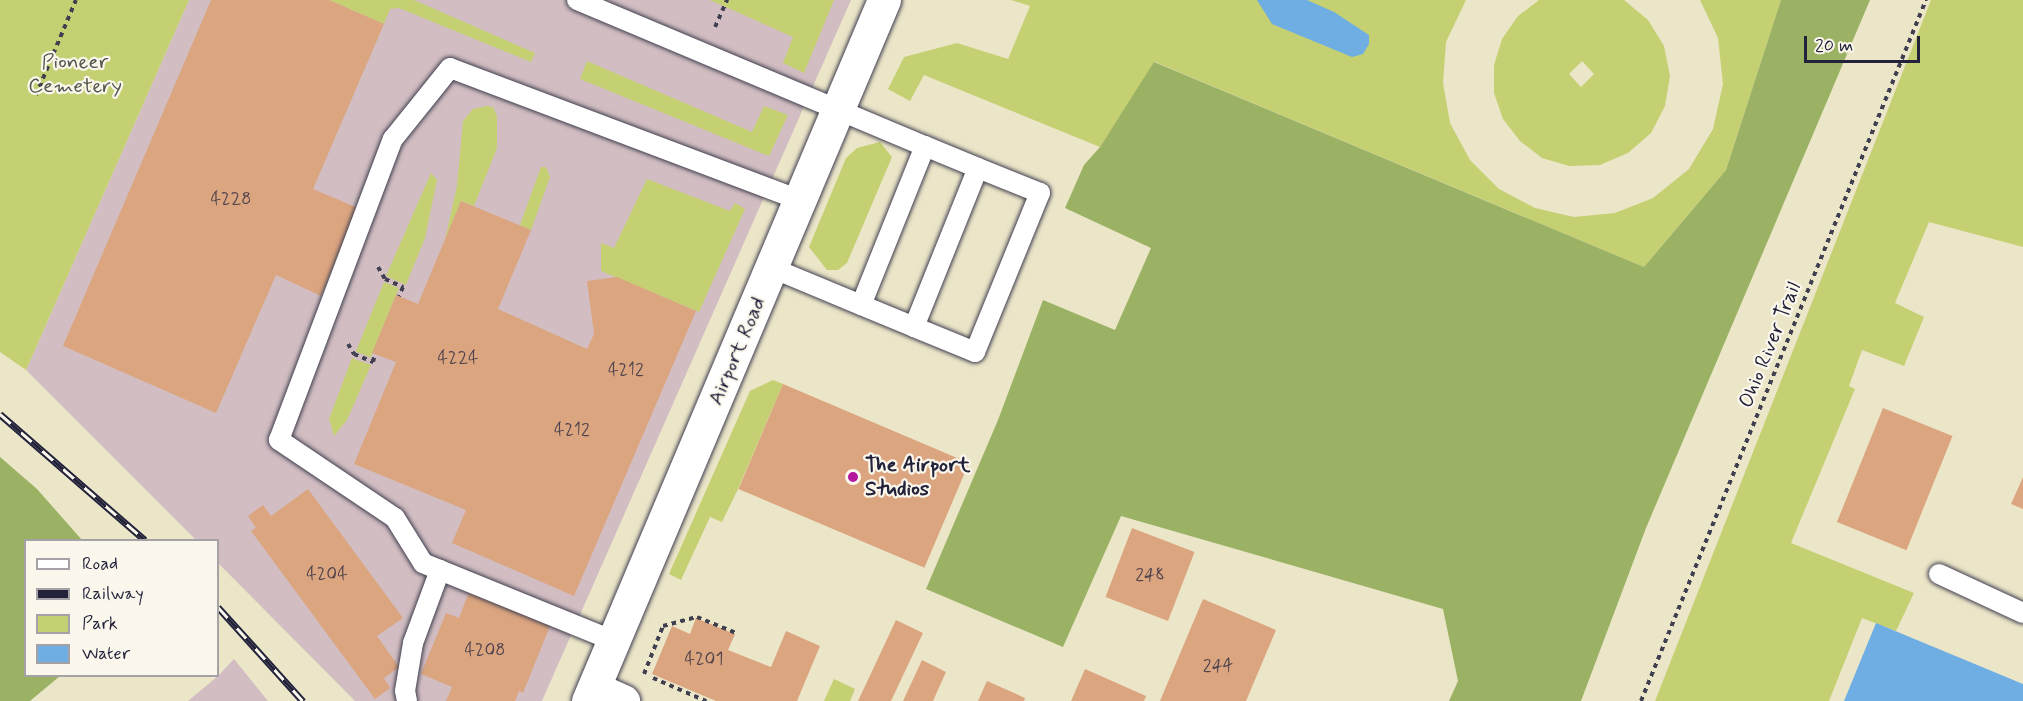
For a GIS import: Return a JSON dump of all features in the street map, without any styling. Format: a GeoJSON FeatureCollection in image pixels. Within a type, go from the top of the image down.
{"type":"FeatureCollection","features":[{"type":"Feature","properties":{"kind":"street","name":"Airport Road"},"geometry":{"type":"LineString","coordinates":[[602,697],[614,641],[884,0]]}},
{"type":"Feature","properties":{"kind":"lane"},"geometry":{"type":"LineString","coordinates":[[577,0],[836,110],[1040,193],[975,352],[772,268]]}},
{"type":"Feature","properties":{"kind":"lane"},"geometry":{"type":"LineString","coordinates":[[614,641],[423,563],[395,518],[279,440],[393,140],[450,68],[800,200]]}},
{"type":"Feature","properties":{"kind":"lane"},"geometry":{"type":"LineString","coordinates":[[861,305],[925,147]]}},
{"type":"Feature","properties":{"kind":"lane"},"geometry":{"type":"LineString","coordinates":[[914,327],[978,168]]}},
{"type":"Feature","properties":{"kind":"lane"},"geometry":{"type":"LineString","coordinates":[[407,701],[405,691],[413,643],[440,570]]}},
{"type":"Feature","properties":{"kind":"lane"},"geometry":{"type":"LineString","coordinates":[[1939,574],[2023,613]]}},
{"type":"Feature","properties":{"kind":"path"},"geometry":{"type":"LineString","coordinates":[[36,95],[76,0]]}},
{"type":"Feature","properties":{"kind":"path"},"geometry":{"type":"LineString","coordinates":[[715,29],[727,0]]}},
{"type":"Feature","properties":{"kind":"path","name":"Ohio River Trail"},"geometry":{"type":"LineString","coordinates":[[1641,701],[1926,0]]}},
{"type":"Feature","properties":{"kind":"path"},"geometry":{"type":"LineString","coordinates":[[385,279],[403,288],[399,296]]}},
{"type":"Feature","properties":{"kind":"path"},"geometry":{"type":"LineString","coordinates":[[354,354],[373,362],[375,354]]}},
{"type":"Feature","properties":{"kind":"path"},"geometry":{"type":"LineString","coordinates":[[705,701],[644,674],[663,626],[697,617],[735,633]]}},
{"type":"Feature","properties":{"kind":"shaded area"},"geometry":{"type":"Polygon","coordinates":[[[189,0],[851,0],[542,701],[355,701],[219,564],[219,539],[195,539],[26,370],[189,0]]]}},
{"type":"Feature","properties":{"kind":"shaded area"},"geometry":{"type":"Polygon","coordinates":[[[234,659],[268,701],[188,701],[234,659]]]}},
{"type":"Feature","properties":{"kind":"green space","name":"Pioneer Cemetery"},"geometry":{"type":"Polygon","coordinates":[[[0,0],[189,0],[26,370],[0,352],[0,0]]]}},
{"type":"Feature","properties":{"kind":"green space"},"geometry":{"type":"Polygon","coordinates":[[[329,0],[414,0],[535,53],[531,62],[399,8],[390,9],[384,24],[329,0]]]}},
{"type":"Feature","properties":{"kind":"green space"},"geometry":{"type":"Polygon","coordinates":[[[710,0],[834,0],[804,73],[783,63],[793,37],[710,0]]]}},
{"type":"Feature","properties":{"kind":"green space"},"geometry":{"type":"Polygon","coordinates":[[[1011,0],[1466,0],[1446,42],[1443,83],[1450,123],[1470,160],[1499,189],[1535,208],[1574,217],[1615,213],[1653,198],[1689,169],[1713,129],[1723,84],[1718,38],[1700,0],[1781,0],[1726,170],[1644,267],[1155,62],[1100,147],[924,75],[910,101],[888,89],[904,57],[957,43],[1008,59],[1030,6],[1011,0]]]}},
{"type":"Feature","properties":{"kind":"green space"},"geometry":{"type":"Polygon","coordinates":[[[1539,0],[1624,0],[1648,20],[1664,46],[1670,76],[1665,106],[1651,133],[1628,153],[1600,165],[1569,166],[1542,158],[1520,141],[1503,119],[1494,93],[1494,65],[1502,39],[1518,16],[1539,0]],[[1582,61],[1569,74],[1581,87],[1594,74],[1582,61]]]}},
{"type":"Feature","properties":{"kind":"green space"},"geometry":{"type":"Polygon","coordinates":[[[1781,0],[1870,0],[1646,528],[1581,701],[1449,701],[1458,681],[1443,609],[1121,516],[1063,647],[926,589],[998,420],[1043,300],[1115,330],[1151,248],[1065,208],[1084,165],[1100,147],[1154,62],[1644,267],[1726,170],[1781,0]]]}},
{"type":"Feature","properties":{"kind":"green space"},"geometry":{"type":"Polygon","coordinates":[[[1931,0],[2023,0],[2023,247],[1929,222],[1895,303],[1924,317],[1904,366],[1862,350],[1849,386],[1855,389],[1791,543],[1914,593],[1896,631],[1862,618],[1829,701],[1655,701],[1931,0]]]}},
{"type":"Feature","properties":{"kind":"green space"},"geometry":{"type":"Polygon","coordinates":[[[587,61],[752,132],[764,106],[788,115],[769,156],[580,79],[587,61]]]}},
{"type":"Feature","properties":{"kind":"green space"},"geometry":{"type":"Polygon","coordinates":[[[493,107],[497,116],[497,148],[474,206],[461,201],[445,240],[457,186],[463,121],[473,109],[493,107]]]}},
{"type":"Feature","properties":{"kind":"green space"},"geometry":{"type":"Polygon","coordinates":[[[880,142],[892,157],[847,263],[838,270],[827,270],[809,247],[846,158],[857,148],[880,142]]]}},
{"type":"Feature","properties":{"kind":"green space"},"geometry":{"type":"Polygon","coordinates":[[[541,167],[546,167],[550,177],[531,230],[520,225],[541,167]]]}},
{"type":"Feature","properties":{"kind":"green space"},"geometry":{"type":"Polygon","coordinates":[[[431,173],[437,180],[425,238],[406,285],[386,276],[431,173]]]}},
{"type":"Feature","properties":{"kind":"green space"},"geometry":{"type":"Polygon","coordinates":[[[647,179],[730,211],[735,203],[745,209],[699,312],[601,271],[601,243],[614,248],[647,179]]]}},
{"type":"Feature","properties":{"kind":"green space"},"geometry":{"type":"Polygon","coordinates":[[[384,282],[399,288],[371,358],[356,352],[384,282]]]}},
{"type":"Feature","properties":{"kind":"green space"},"geometry":{"type":"Polygon","coordinates":[[[352,358],[371,365],[347,420],[334,436],[329,419],[352,358]]]}},
{"type":"Feature","properties":{"kind":"green space"},"geometry":{"type":"Polygon","coordinates":[[[773,380],[783,384],[738,489],[722,522],[710,517],[681,580],[669,574],[750,391],[773,380]]]}},
{"type":"Feature","properties":{"kind":"green space"},"geometry":{"type":"Polygon","coordinates":[[[0,457],[37,489],[81,539],[24,539],[24,677],[59,677],[30,701],[0,701],[0,457]]]}},
{"type":"Feature","properties":{"kind":"green space"},"geometry":{"type":"Polygon","coordinates":[[[834,679],[855,689],[850,701],[824,701],[834,679]]]}},
{"type":"Feature","properties":{"kind":"water"},"geometry":{"type":"Polygon","coordinates":[[[1257,0],[1307,0],[1334,12],[1369,35],[1369,44],[1363,54],[1352,57],[1272,24],[1257,0]]]}},
{"type":"Feature","properties":{"kind":"water"},"geometry":{"type":"Polygon","coordinates":[[[1876,623],[2023,684],[2023,701],[1844,701],[1876,623]]]}},
{"type":"Feature","properties":{"kind":"building"},"geometry":{"type":"Polygon","coordinates":[[[211,0],[329,0],[384,24],[313,189],[358,208],[321,296],[276,275],[216,413],[63,346],[211,0]]]}},
{"type":"Feature","properties":{"kind":"building"},"geometry":{"type":"Polygon","coordinates":[[[461,201],[531,230],[498,309],[587,349],[594,334],[587,281],[617,277],[696,311],[574,596],[452,543],[466,510],[354,464],[396,362],[372,353],[396,295],[418,304],[461,201]]]}},
{"type":"Feature","properties":{"kind":"building","name":"The Airport Studios"},"geometry":{"type":"Polygon","coordinates":[[[783,384],[969,463],[924,568],[738,489],[783,384]]]}},
{"type":"Feature","properties":{"kind":"building"},"geometry":{"type":"Polygon","coordinates":[[[1883,408],[1953,436],[1906,550],[1837,522],[1883,408]]]}},
{"type":"Feature","properties":{"kind":"building"},"geometry":{"type":"Polygon","coordinates":[[[2023,477],[2023,509],[2011,504],[2023,477]]]}},
{"type":"Feature","properties":{"kind":"building"},"geometry":{"type":"Polygon","coordinates":[[[308,489],[403,618],[377,636],[399,667],[384,678],[390,688],[375,699],[251,531],[256,528],[248,516],[263,505],[271,516],[308,489]]]}},
{"type":"Feature","properties":{"kind":"building"},"geometry":{"type":"Polygon","coordinates":[[[1132,528],[1195,552],[1168,621],[1105,597],[1132,528]]]}},
{"type":"Feature","properties":{"kind":"building"},"geometry":{"type":"Polygon","coordinates":[[[469,592],[550,626],[523,693],[519,691],[515,701],[446,701],[452,687],[421,674],[446,613],[459,618],[469,592]]]}},
{"type":"Feature","properties":{"kind":"building"},"geometry":{"type":"Polygon","coordinates":[[[1203,599],[1276,630],[1246,701],[1160,701],[1203,599]]]}},
{"type":"Feature","properties":{"kind":"building"},"geometry":{"type":"Polygon","coordinates":[[[696,618],[735,634],[728,650],[771,667],[786,631],[820,646],[797,701],[716,701],[652,674],[672,626],[690,634],[696,618]]]}},
{"type":"Feature","properties":{"kind":"building"},"geometry":{"type":"Polygon","coordinates":[[[896,620],[923,633],[891,701],[858,701],[896,620]]]}},
{"type":"Feature","properties":{"kind":"building"},"geometry":{"type":"Polygon","coordinates":[[[922,660],[946,672],[933,701],[903,701],[922,660]]]}},
{"type":"Feature","properties":{"kind":"building"},"geometry":{"type":"Polygon","coordinates":[[[1085,669],[1146,696],[1144,701],[1071,701],[1085,669]]]}},
{"type":"Feature","properties":{"kind":"building"},"geometry":{"type":"Polygon","coordinates":[[[987,681],[1025,698],[1024,701],[978,701],[987,681]]]}},
{"type":"Feature","properties":{"kind":"railway"},"geometry":{"type":"LineString","coordinates":[[0,414],[144,539]]}},
{"type":"Feature","properties":{"kind":"railway"},"geometry":{"type":"LineString","coordinates":[[219,608],[303,701]]}},
{"type":"Feature","properties":{"kind":"place","name":"The Airport Studios"},"geometry":{"type":"Point","coordinates":[853,477]}}]}
